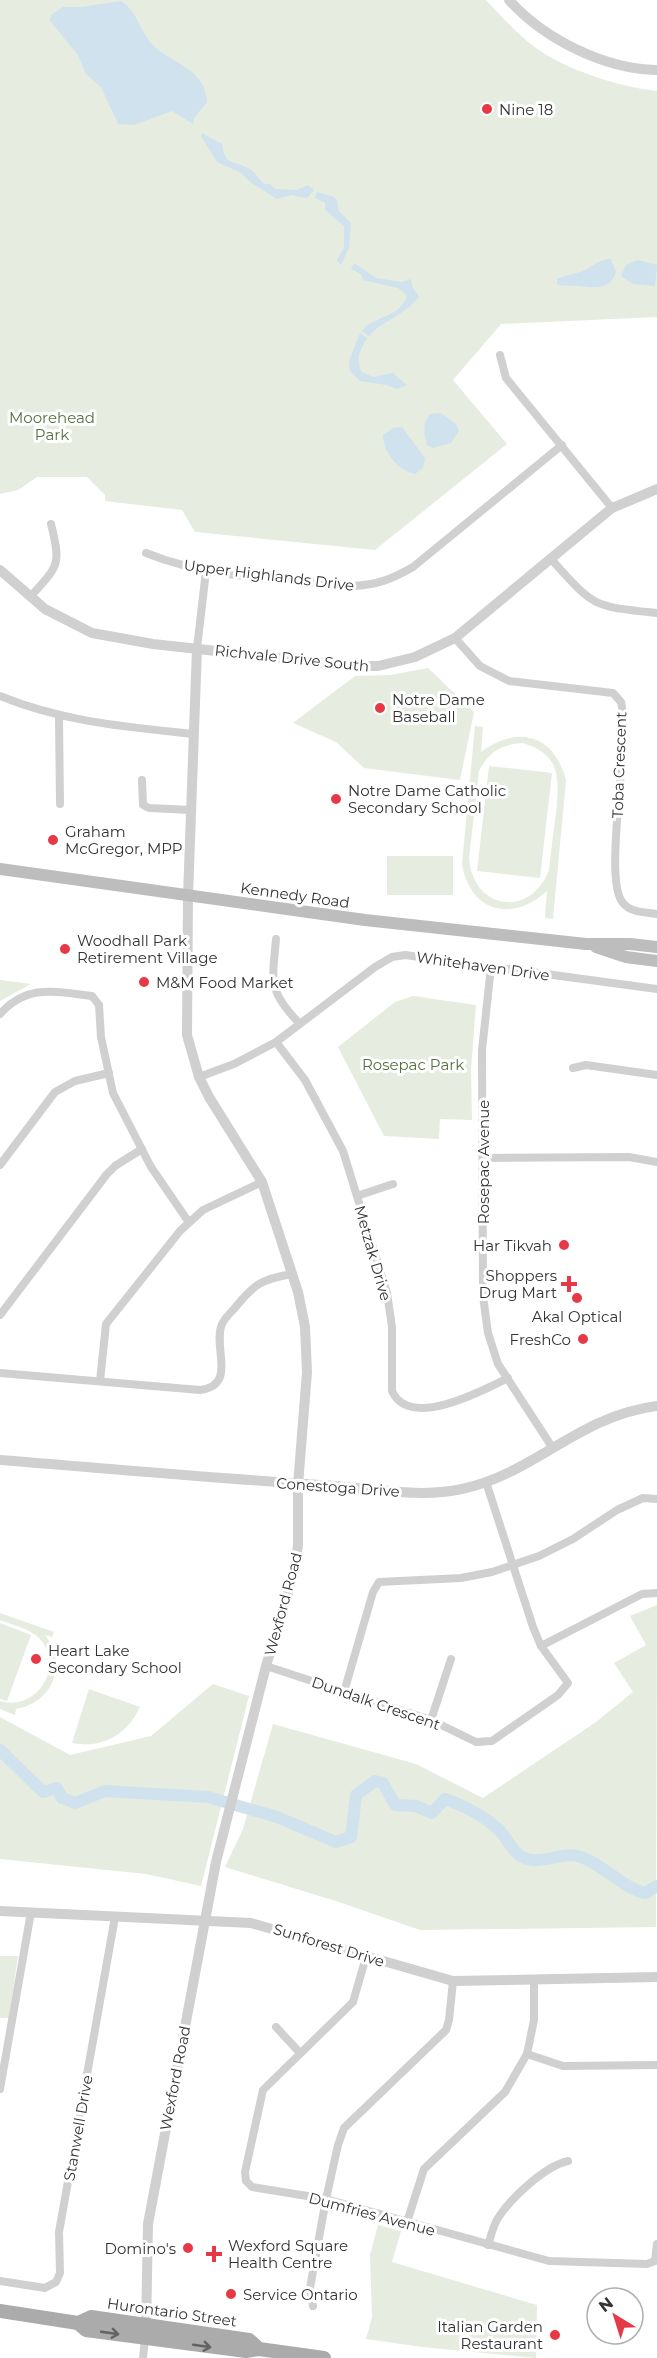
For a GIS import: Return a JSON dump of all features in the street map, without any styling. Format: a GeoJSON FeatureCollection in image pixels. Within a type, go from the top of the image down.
{"type":"FeatureCollection","features":[{"type":"Feature","properties":{"kind":"main road","name":"Kennedy Road"},"geometry":{"type":"LineString","coordinates":[[0,869],[365,920],[586,944]]}},
{"type":"Feature","properties":{"kind":"main road"},"geometry":{"type":"LineString","coordinates":[[586,944],[630,944],[657,947]]}},
{"type":"Feature","properties":{"kind":"main road"},"geometry":{"type":"LineString","coordinates":[[586,944],[626,957],[657,961]]}},
{"type":"Feature","properties":{"kind":"main road","name":"Hurontario Street"},"geometry":{"type":"LineString","coordinates":[[0,2311],[78,2323],[91,2318],[146,2331],[249,2340],[260,2349],[324,2358]]}},
{"type":"Feature","properties":{"kind":"street"},"geometry":{"type":"LineString","coordinates":[[509,0],[544,30],[577,49],[625,66],[657,70]]}},
{"type":"Feature","properties":{"kind":"street"},"geometry":{"type":"LineString","coordinates":[[500,355],[506,378],[612,508]]}},
{"type":"Feature","properties":{"kind":"street","name":"Upper Highlands Drive"},"geometry":{"type":"LineString","coordinates":[[146,553],[169,562],[206,570],[353,586],[374,585],[388,581],[413,567],[562,446]]}},
{"type":"Feature","properties":{"kind":"street","name":"Richvale Drive South"},"geometry":{"type":"LineString","coordinates":[[0,570],[45,609],[92,633],[153,644],[352,666],[378,666],[415,657],[456,639],[612,508],[657,489]]}},
{"type":"Feature","properties":{"kind":"street"},"geometry":{"type":"LineString","coordinates":[[31,596],[52,573],[57,561],[58,552],[51,524]]}},
{"type":"Feature","properties":{"kind":"street"},"geometry":{"type":"LineString","coordinates":[[551,559],[593,603],[604,607],[657,613]]}},
{"type":"Feature","properties":{"kind":"street"},"geometry":{"type":"LineString","coordinates":[[197,648],[206,570]]}},
{"type":"Feature","properties":{"kind":"street","name":"Toba Crescent"},"geometry":{"type":"LineString","coordinates":[[456,639],[480,666],[509,681],[613,693],[621,702],[623,732],[616,886],[619,898],[624,905],[634,911],[657,914]]}},
{"type":"Feature","properties":{"kind":"street","name":"Wexford Road"},"geometry":{"type":"LineString","coordinates":[[146,2331],[148,2224],[205,1922],[221,1841],[266,1666],[294,1573],[298,1545],[298,1485],[307,1372],[305,1327],[292,1274],[262,1182],[225,1125],[199,1077],[187,1035],[188,896],[197,648]]}},
{"type":"Feature","properties":{"kind":"street"},"geometry":{"type":"LineString","coordinates":[[0,696],[31,709],[59,717],[121,727],[194,734]]}},
{"type":"Feature","properties":{"kind":"street"},"geometry":{"type":"LineString","coordinates":[[59,717],[60,804]]}},
{"type":"Feature","properties":{"kind":"street"},"geometry":{"type":"LineString","coordinates":[[142,780],[143,805],[149,808],[191,810]]}},
{"type":"Feature","properties":{"kind":"street"},"geometry":{"type":"LineString","coordinates":[[276,939],[272,981],[283,1006],[300,1024]]}},
{"type":"Feature","properties":{"kind":"street","name":"Whitehaven Drive"},"geometry":{"type":"LineString","coordinates":[[199,1077],[234,1064],[276,1042],[375,966],[392,957],[405,955],[657,989]]}},
{"type":"Feature","properties":{"kind":"street","name":"Rosepac Avenue"},"geometry":{"type":"LineString","coordinates":[[491,967],[483,1028],[483,1296],[491,1348],[552,1447]]}},
{"type":"Feature","properties":{"kind":"street"},"geometry":{"type":"LineString","coordinates":[[0,1014],[9,1004],[35,991],[92,996],[96,1000],[113,1093],[142,1149],[188,1221]]}},
{"type":"Feature","properties":{"kind":"street","name":"Metzak Drive"},"geometry":{"type":"LineString","coordinates":[[276,1042],[305,1080],[343,1151],[387,1293],[392,1327],[392,1391],[396,1400],[402,1405],[426,1407],[450,1404],[508,1378]]}},
{"type":"Feature","properties":{"kind":"street"},"geometry":{"type":"LineString","coordinates":[[573,1068],[586,1065],[657,1075]]}},
{"type":"Feature","properties":{"kind":"street"},"geometry":{"type":"LineString","coordinates":[[0,1165],[55,1092],[75,1081],[109,1073]]}},
{"type":"Feature","properties":{"kind":"street"},"geometry":{"type":"LineString","coordinates":[[0,1315],[107,1174],[115,1166],[142,1149]]}},
{"type":"Feature","properties":{"kind":"street"},"geometry":{"type":"LineString","coordinates":[[483,1158],[629,1157],[657,1162]]}},
{"type":"Feature","properties":{"kind":"street"},"geometry":{"type":"LineString","coordinates":[[100,1381],[106,1324],[188,1221],[225,1197],[262,1182]]}},
{"type":"Feature","properties":{"kind":"street"},"geometry":{"type":"LineString","coordinates":[[357,1196],[393,1184]]}},
{"type":"Feature","properties":{"kind":"street"},"geometry":{"type":"LineString","coordinates":[[0,1373],[200,1390],[213,1388],[218,1383],[220,1334],[226,1319],[257,1283],[292,1274]]}},
{"type":"Feature","properties":{"kind":"street","name":"Conestoga Drive"},"geometry":{"type":"LineString","coordinates":[[0,1460],[298,1485],[426,1493],[462,1489],[486,1482],[530,1462],[592,1424],[615,1415],[657,1406]]}},
{"type":"Feature","properties":{"kind":"street","name":"Dundalk Crescent"},"geometry":{"type":"LineString","coordinates":[[266,1666],[431,1720],[476,1742],[492,1741],[558,1695],[568,1683],[542,1646],[486,1482]]}},
{"type":"Feature","properties":{"kind":"street"},"geometry":{"type":"LineString","coordinates":[[344,1692],[372,1592],[379,1582],[461,1578],[513,1565],[573,1539],[617,1510],[643,1498],[657,1499]]}},
{"type":"Feature","properties":{"kind":"street"},"geometry":{"type":"LineString","coordinates":[[542,1646],[642,1594],[657,1593]]}},
{"type":"Feature","properties":{"kind":"street"},"geometry":{"type":"LineString","coordinates":[[431,1720],[451,1659]]}},
{"type":"Feature","properties":{"kind":"street","name":"Sunforest Drive"},"geometry":{"type":"LineString","coordinates":[[0,1911],[251,1923],[453,1981],[657,1977]]}},
{"type":"Feature","properties":{"kind":"street"},"geometry":{"type":"LineString","coordinates":[[0,2089],[31,1912]]}},
{"type":"Feature","properties":{"kind":"street","name":"Stanwell Drive"},"geometry":{"type":"LineString","coordinates":[[0,2281],[45,2288],[56,2282],[60,2273],[59,2232],[115,1917]]}},
{"type":"Feature","properties":{"kind":"street","name":"Dumfries Avenue"},"geometry":{"type":"LineString","coordinates":[[366,1957],[353,2002],[263,2090],[245,2172],[246,2181],[252,2187],[326,2199],[549,2261],[648,2264],[654,2261],[657,2244]]}},
{"type":"Feature","properties":{"kind":"street"},"geometry":{"type":"LineString","coordinates":[[407,2222],[424,2169],[505,2092],[527,2054],[534,2020],[534,1979]]}},
{"type":"Feature","properties":{"kind":"street"},"geometry":{"type":"LineString","coordinates":[[313,2306],[310,2288],[326,2199],[344,2128],[446,2030],[453,1981]]}},
{"type":"Feature","properties":{"kind":"street"},"geometry":{"type":"LineString","coordinates":[[276,2027],[300,2053]]}},
{"type":"Feature","properties":{"kind":"street"},"geometry":{"type":"LineString","coordinates":[[527,2054],[563,2066],[657,2065]]}},
{"type":"Feature","properties":{"kind":"street"},"geometry":{"type":"LineString","coordinates":[[488,2245],[494,2225],[503,2212],[547,2169],[568,2161]]}},
{"type":"Feature","properties":{"kind":"street"},"geometry":{"type":"LineString","coordinates":[[143,2358],[146,2331]]}},
{"type":"Feature","properties":{"kind":"green space","name":"Moorehead Park"},"geometry":{"type":"Polygon","coordinates":[[[0,0],[486,0],[522,37],[548,56],[594,76],[627,86],[657,91],[657,317],[501,324],[453,380],[507,444],[375,550],[195,532],[182,510],[105,501],[105,495],[87,477],[37,477],[18,490],[0,494],[0,0]]]}},
{"type":"Feature","properties":{"kind":"green space"},"geometry":{"type":"Polygon","coordinates":[[[428,668],[474,712],[460,780],[364,768],[336,742],[293,723],[355,676],[390,675],[428,668]]]}},
{"type":"Feature","properties":{"kind":"green space"},"geometry":{"type":"Polygon","coordinates":[[[475,726],[483,727],[481,752],[494,744],[521,737],[543,744],[553,752],[566,780],[553,919],[545,918],[547,891],[534,901],[520,907],[494,908],[483,902],[474,893],[462,864],[475,726]],[[523,743],[502,747],[487,759],[479,771],[469,858],[473,875],[481,889],[491,898],[503,902],[516,901],[529,896],[540,886],[549,870],[556,814],[557,779],[551,762],[536,748],[523,743]]]}},
{"type":"Feature","properties":{"kind":"green space"},"geometry":{"type":"Polygon","coordinates":[[[489,766],[552,773],[540,878],[477,871],[489,766]]]}},
{"type":"Feature","properties":{"kind":"green space"},"geometry":{"type":"Polygon","coordinates":[[[387,856],[453,856],[453,895],[387,895],[387,856]]]}},
{"type":"Feature","properties":{"kind":"green space"},"geometry":{"type":"Polygon","coordinates":[[[0,980],[31,984],[0,1001],[0,980]]]}},
{"type":"Feature","properties":{"kind":"green space","name":"Rosepac Park"},"geometry":{"type":"Polygon","coordinates":[[[413,996],[476,1005],[471,1069],[472,1120],[440,1119],[439,1139],[384,1136],[338,1047],[395,1002],[413,996]]]}},
{"type":"Feature","properties":{"kind":"green space"},"geometry":{"type":"Polygon","coordinates":[[[657,1605],[656,1927],[420,1930],[225,1867],[243,1829],[273,1724],[416,1764],[483,1798],[596,1722],[633,1692],[614,1663],[646,1645],[630,1616],[657,1605]]]}},
{"type":"Feature","properties":{"kind":"green space"},"geometry":{"type":"Polygon","coordinates":[[[0,1613],[54,1632],[52,1637],[45,1635],[52,1646],[55,1658],[56,1670],[53,1681],[48,1691],[29,1705],[16,1709],[15,1715],[0,1709],[0,1701],[13,1703],[26,1700],[36,1693],[44,1684],[50,1660],[46,1648],[38,1637],[25,1629],[0,1620],[0,1613]]]}},
{"type":"Feature","properties":{"kind":"green space"},"geometry":{"type":"Polygon","coordinates":[[[0,1623],[31,1635],[7,1701],[0,1699],[0,1623]]]}},
{"type":"Feature","properties":{"kind":"green space"},"geometry":{"type":"Polygon","coordinates":[[[213,1684],[249,1696],[201,1886],[146,1874],[0,1859],[0,1717],[70,1755],[151,1736],[213,1684]]]}},
{"type":"Feature","properties":{"kind":"green space"},"geometry":{"type":"Polygon","coordinates":[[[89,1689],[140,1707],[128,1725],[112,1738],[93,1744],[72,1743],[89,1689]]]}},
{"type":"Feature","properties":{"kind":"green space"},"geometry":{"type":"Polygon","coordinates":[[[0,1956],[18,1956],[9,2018],[0,2018],[0,1956]]]}},
{"type":"Feature","properties":{"kind":"green space"},"geometry":{"type":"Polygon","coordinates":[[[378,2225],[401,2231],[392,2262],[537,2305],[536,2358],[366,2339],[372,2317],[370,2255],[378,2225]]]}},
{"type":"Feature","properties":{"kind":"water"},"geometry":{"type":"Polygon","coordinates":[[[121,1],[131,10],[151,43],[193,73],[200,81],[205,90],[207,102],[194,118],[193,124],[172,111],[134,125],[118,124],[101,87],[86,74],[78,55],[50,21],[51,15],[63,7],[82,7],[121,1]]]}},
{"type":"Feature","properties":{"kind":"water"},"geometry":{"type":"Polygon","coordinates":[[[202,133],[222,144],[228,160],[245,166],[265,184],[270,184],[276,189],[297,190],[308,185],[314,190],[307,198],[291,195],[277,199],[250,182],[241,173],[217,162],[201,136],[202,133]]]}},
{"type":"Feature","properties":{"kind":"water"},"geometry":{"type":"Polygon","coordinates":[[[317,192],[334,197],[339,211],[351,223],[349,248],[341,265],[337,260],[344,248],[344,226],[325,210],[325,203],[315,198],[317,192]]]}},
{"type":"Feature","properties":{"kind":"water"},"geometry":{"type":"Polygon","coordinates":[[[611,259],[616,272],[605,285],[594,287],[557,284],[557,279],[611,259]]]}},
{"type":"Feature","properties":{"kind":"water"},"geometry":{"type":"Polygon","coordinates":[[[638,260],[657,265],[655,286],[633,284],[621,276],[626,265],[638,260]]]}},
{"type":"Feature","properties":{"kind":"water"},"geometry":{"type":"Polygon","coordinates":[[[354,263],[376,278],[402,282],[411,279],[412,286],[419,297],[407,309],[369,336],[362,331],[373,322],[393,313],[404,303],[407,295],[398,288],[363,280],[361,274],[351,269],[354,263]]]}},
{"type":"Feature","properties":{"kind":"water"},"geometry":{"type":"Polygon","coordinates":[[[360,333],[367,338],[360,351],[362,372],[373,377],[393,373],[407,385],[397,389],[360,381],[350,371],[349,361],[360,333]]]}},
{"type":"Feature","properties":{"kind":"water"},"geometry":{"type":"Polygon","coordinates":[[[441,413],[456,424],[459,431],[451,443],[433,448],[427,445],[425,425],[430,414],[441,413]]]}},
{"type":"Feature","properties":{"kind":"water"},"geometry":{"type":"Polygon","coordinates":[[[402,427],[425,458],[423,468],[415,474],[403,469],[393,460],[384,442],[383,435],[393,428],[402,427]]]}},
{"type":"Feature","properties":{"kind":"waterway"},"geometry":{"type":"LineString","coordinates":[[0,1750],[43,1792],[57,1788],[62,1798],[75,1803],[105,1791],[208,1797],[277,1817],[336,1842],[351,1837],[356,1795],[375,1781],[383,1783],[395,1805],[416,1806],[432,1813],[445,1799],[466,1808],[498,1829],[515,1852],[529,1860],[574,1855],[597,1865],[636,1890],[645,1893],[657,1886]]}},
{"type":"Feature","properties":{"kind":"place","name":"Nine 18"},"geometry":{"type":"Point","coordinates":[487,109]}},
{"type":"Feature","properties":{"kind":"place","name":"Notre Dame Baseball"},"geometry":{"type":"Point","coordinates":[380,708]}},
{"type":"Feature","properties":{"kind":"place","name":"Notre Dame Catholic Secondary School"},"geometry":{"type":"Point","coordinates":[336,799]}},
{"type":"Feature","properties":{"kind":"place","name":"Graham McGregor, MPP"},"geometry":{"type":"Point","coordinates":[53,840]}},
{"type":"Feature","properties":{"kind":"place","name":"Woodhall Park Retirement Village"},"geometry":{"type":"Point","coordinates":[65,949]}},
{"type":"Feature","properties":{"kind":"place","name":"M&M Food Market"},"geometry":{"type":"Point","coordinates":[144,982]}},
{"type":"Feature","properties":{"kind":"place","name":"Har Tikvah"},"geometry":{"type":"Point","coordinates":[564,1245]}},
{"type":"Feature","properties":{"kind":"place","name":"Shoppers Drug Mart"},"geometry":{"type":"Point","coordinates":[569,1284]}},
{"type":"Feature","properties":{"kind":"place","name":"Akal Optical"},"geometry":{"type":"Point","coordinates":[577,1298]}},
{"type":"Feature","properties":{"kind":"place","name":"FreshCo"},"geometry":{"type":"Point","coordinates":[583,1339]}},
{"type":"Feature","properties":{"kind":"place","name":"Heart Lake Secondary School"},"geometry":{"type":"Point","coordinates":[36,1659]}},
{"type":"Feature","properties":{"kind":"place","name":"Domino's"},"geometry":{"type":"Point","coordinates":[188,2248]}},
{"type":"Feature","properties":{"kind":"place","name":"Wexford Square Health Centre"},"geometry":{"type":"Point","coordinates":[214,2254]}},
{"type":"Feature","properties":{"kind":"place","name":"Service Ontario"},"geometry":{"type":"Point","coordinates":[231,2294]}},
{"type":"Feature","properties":{"kind":"place","name":"Italian Garden Restaurant"},"geometry":{"type":"Point","coordinates":[555,2335]}}]}
